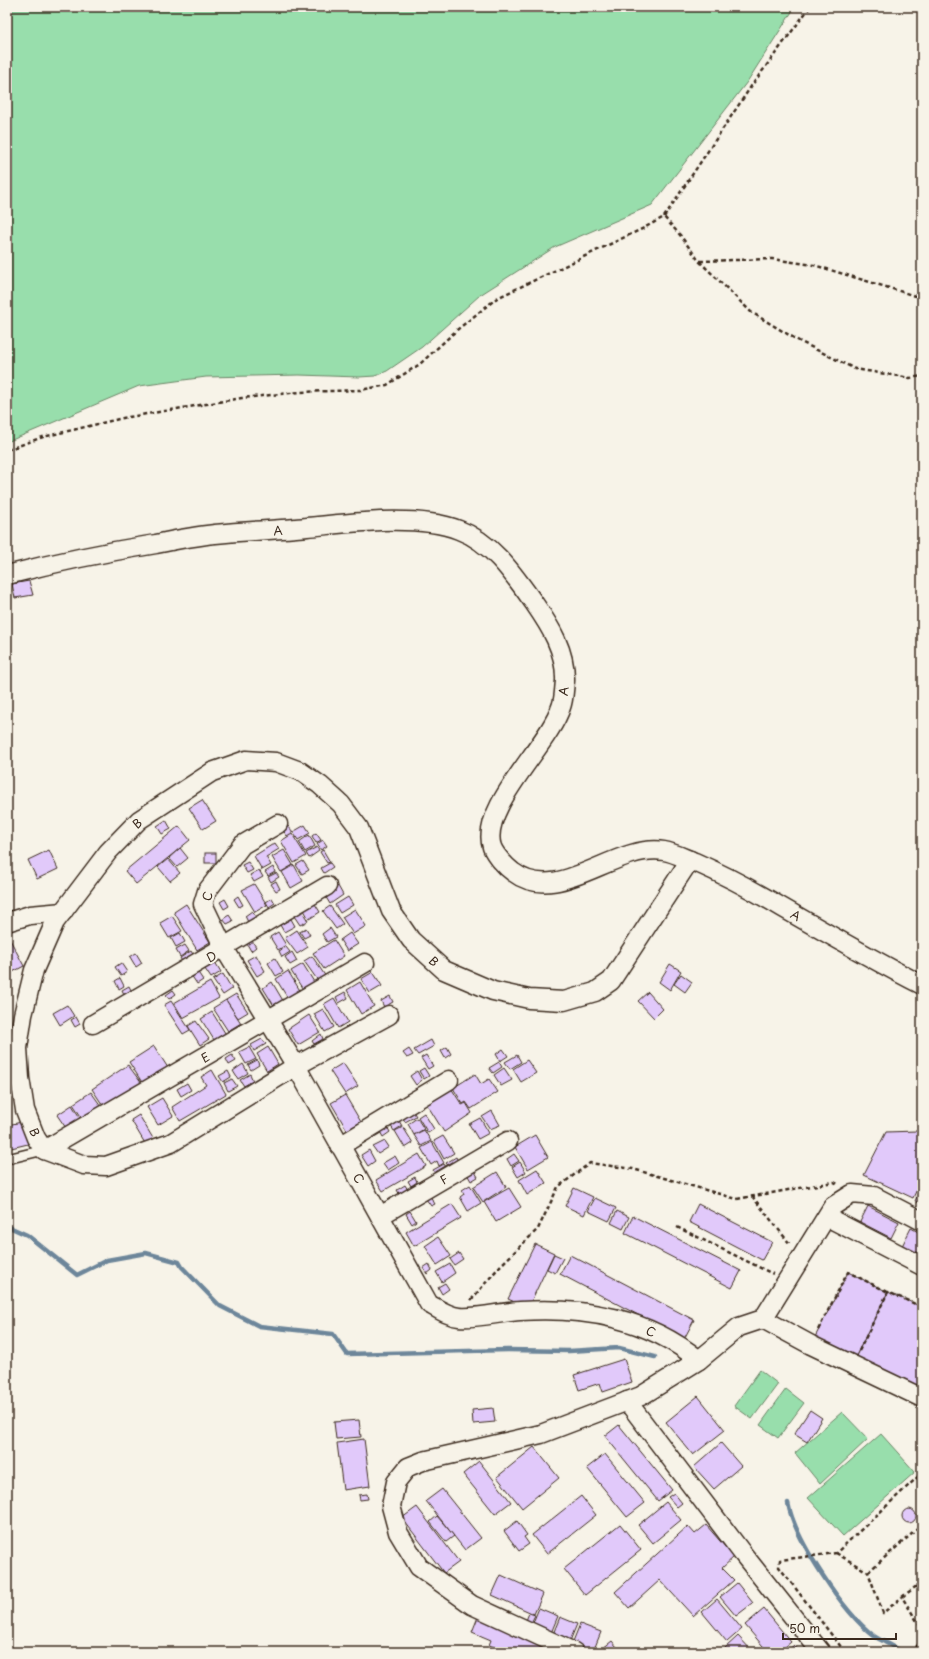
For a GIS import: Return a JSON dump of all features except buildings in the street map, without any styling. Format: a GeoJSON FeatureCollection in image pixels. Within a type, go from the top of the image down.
{"type":"FeatureCollection","features":[{"type":"Feature","properties":{"kind":"street","name":"A"},"geometry":{"type":"LineString","coordinates":[[7,575],[58,562],[121,549],[213,534],[361,523],[404,522],[433,523],[461,531],[491,550],[526,591],[546,620],[559,645],[565,678],[562,707],[552,727],[500,802],[492,828],[491,845],[512,872],[532,882],[557,882],[638,851],[662,851],[690,860],[730,877],[922,985]]}},
{"type":"Feature","properties":{"kind":"street","name":"B"},"geometry":{"type":"LineString","coordinates":[[389,1015],[296,1066],[171,1144],[106,1166],[84,1165],[44,1150],[36,1138],[25,1110],[20,1078],[18,1048],[23,1015],[34,970],[55,922],[108,852],[139,820],[212,772],[246,760],[276,762],[300,771],[320,785],[341,804],[359,828],[391,911],[411,940],[444,970],[493,991],[529,999],[564,1001],[595,992],[611,981],[690,860]]}},
{"type":"Feature","properties":{"kind":"street","name":"C"},"geometry":{"type":"LineString","coordinates":[[278,824],[242,845],[207,891],[203,904],[224,948],[296,1066],[428,1304],[460,1317],[521,1311],[567,1311],[604,1314],[635,1324],[682,1347],[699,1360]]}},
{"type":"Feature","properties":{"kind":"street","name":"D"},"geometry":{"type":"LineString","coordinates":[[93,1024],[327,886]]}},
{"type":"Feature","properties":{"kind":"street"},"geometry":{"type":"LineString","coordinates":[[7,922],[30,915],[63,912]]}},
{"type":"Feature","properties":{"kind":"street","name":"E"},"geometry":{"type":"LineString","coordinates":[[44,1150],[268,1021],[365,963]]}},
{"type":"Feature","properties":{"kind":"street"},"geometry":{"type":"LineString","coordinates":[[340,1146],[449,1080]]}},
{"type":"Feature","properties":{"kind":"street","name":"F"},"geometry":{"type":"LineString","coordinates":[[380,1216],[508,1141]]}},
{"type":"Feature","properties":{"kind":"street"},"geometry":{"type":"LineString","coordinates":[[574,1652],[472,1605],[419,1567],[398,1532],[391,1506],[396,1482],[408,1467],[423,1461],[541,1434],[641,1396],[699,1360],[739,1327],[763,1319],[800,1257],[834,1206],[852,1194],[874,1196],[922,1221]]}},
{"type":"Feature","properties":{"kind":"street"},"geometry":{"type":"LineString","coordinates":[[827,1218],[922,1266]]}},
{"type":"Feature","properties":{"kind":"street"},"geometry":{"type":"LineString","coordinates":[[763,1319],[811,1345],[921,1395]]}},
{"type":"Feature","properties":{"kind":"street"},"geometry":{"type":"LineString","coordinates":[[626,1401],[743,1554],[821,1652]]}},
{"type":"Feature","properties":{"kind":"lane"},"geometry":{"type":"LineString","coordinates":[[7,1159],[44,1150]]}},
{"type":"Feature","properties":{"kind":"path"},"geometry":{"type":"LineString","coordinates":[[7,450],[43,437],[130,417],[242,398],[300,392],[361,390],[387,385],[420,364],[458,329],[497,298],[664,217],[752,85],[810,7]]}},
{"type":"Feature","properties":{"kind":"path"},"geometry":{"type":"LineString","coordinates":[[664,217],[680,235],[699,262],[751,312],[799,341],[855,369],[910,378],[922,376]]}},
{"type":"Feature","properties":{"kind":"path"},"geometry":{"type":"LineString","coordinates":[[699,262],[772,258],[814,265],[922,298]]}},
{"type":"Feature","properties":{"kind":"path"},"geometry":{"type":"LineString","coordinates":[[460,1317],[500,1266],[538,1229],[558,1187],[590,1163],[633,1168],[738,1199],[834,1182],[852,1194]]}},
{"type":"Feature","properties":{"kind":"path"},"geometry":{"type":"LineString","coordinates":[[752,1196],[800,1257]]}},
{"type":"Feature","properties":{"kind":"path"},"geometry":{"type":"LineString","coordinates":[[677,1227],[786,1281]]}},
{"type":"Feature","properties":{"kind":"path"},"geometry":{"type":"LineString","coordinates":[[811,1345],[848,1272],[922,1308]]}},
{"type":"Feature","properties":{"kind":"path"},"geometry":{"type":"LineString","coordinates":[[852,1364],[888,1292]]}},
{"type":"Feature","properties":{"kind":"path"},"geometry":{"type":"LineString","coordinates":[[922,1448],[919,1451],[922,1460]]}},
{"type":"Feature","properties":{"kind":"path"},"geometry":{"type":"LineString","coordinates":[[845,1652],[779,1567],[780,1560],[836,1553],[922,1473]]}},
{"type":"Feature","properties":{"kind":"path"},"geometry":{"type":"LineString","coordinates":[[868,1572],[922,1525]]}},
{"type":"Feature","properties":{"kind":"path"},"geometry":{"type":"LineString","coordinates":[[836,1553],[868,1572],[882,1613],[922,1582]]}},
{"type":"Feature","properties":{"kind":"path"},"geometry":{"type":"LineString","coordinates":[[902,1597],[922,1629]]}},
{"type":"Feature","properties":{"kind":"path"},"geometry":{"type":"LineString","coordinates":[[911,1652],[922,1641]]}},
{"type":"Feature","properties":{"kind":"green space"},"geometry":{"type":"Polygon","coordinates":[[[7,7],[795,7],[747,82],[652,205],[555,247],[480,295],[422,347],[387,371],[375,376],[359,377],[299,375],[206,377],[139,386],[7,442],[7,7]]]}},
{"type":"Feature","properties":{"kind":"green space"},"geometry":{"type":"Polygon","coordinates":[[[760,1370],[778,1384],[752,1419],[734,1406],[760,1370]]]}},
{"type":"Feature","properties":{"kind":"green space"},"geometry":{"type":"Polygon","coordinates":[[[786,1389],[804,1403],[778,1438],[760,1425],[786,1389]]]}},
{"type":"Feature","properties":{"kind":"green space"},"geometry":{"type":"Polygon","coordinates":[[[842,1412],[868,1439],[820,1484],[795,1453],[842,1412]]]}},
{"type":"Feature","properties":{"kind":"green space"},"geometry":{"type":"Polygon","coordinates":[[[881,1434],[915,1472],[843,1536],[808,1498],[881,1434]]]}},
{"type":"Feature","properties":{"kind":"waterway"},"geometry":{"type":"LineString","coordinates":[[7,1226],[27,1235],[77,1275],[107,1260],[146,1253],[179,1262],[182,1267],[220,1306],[259,1326],[333,1334],[347,1354],[508,1350],[569,1351],[619,1348],[655,1357]]}},
{"type":"Feature","properties":{"kind":"waterway"},"geometry":{"type":"LineString","coordinates":[[788,1503],[792,1518],[800,1536],[822,1575],[835,1594],[849,1611],[874,1636],[895,1647],[901,1652]]}}]}
